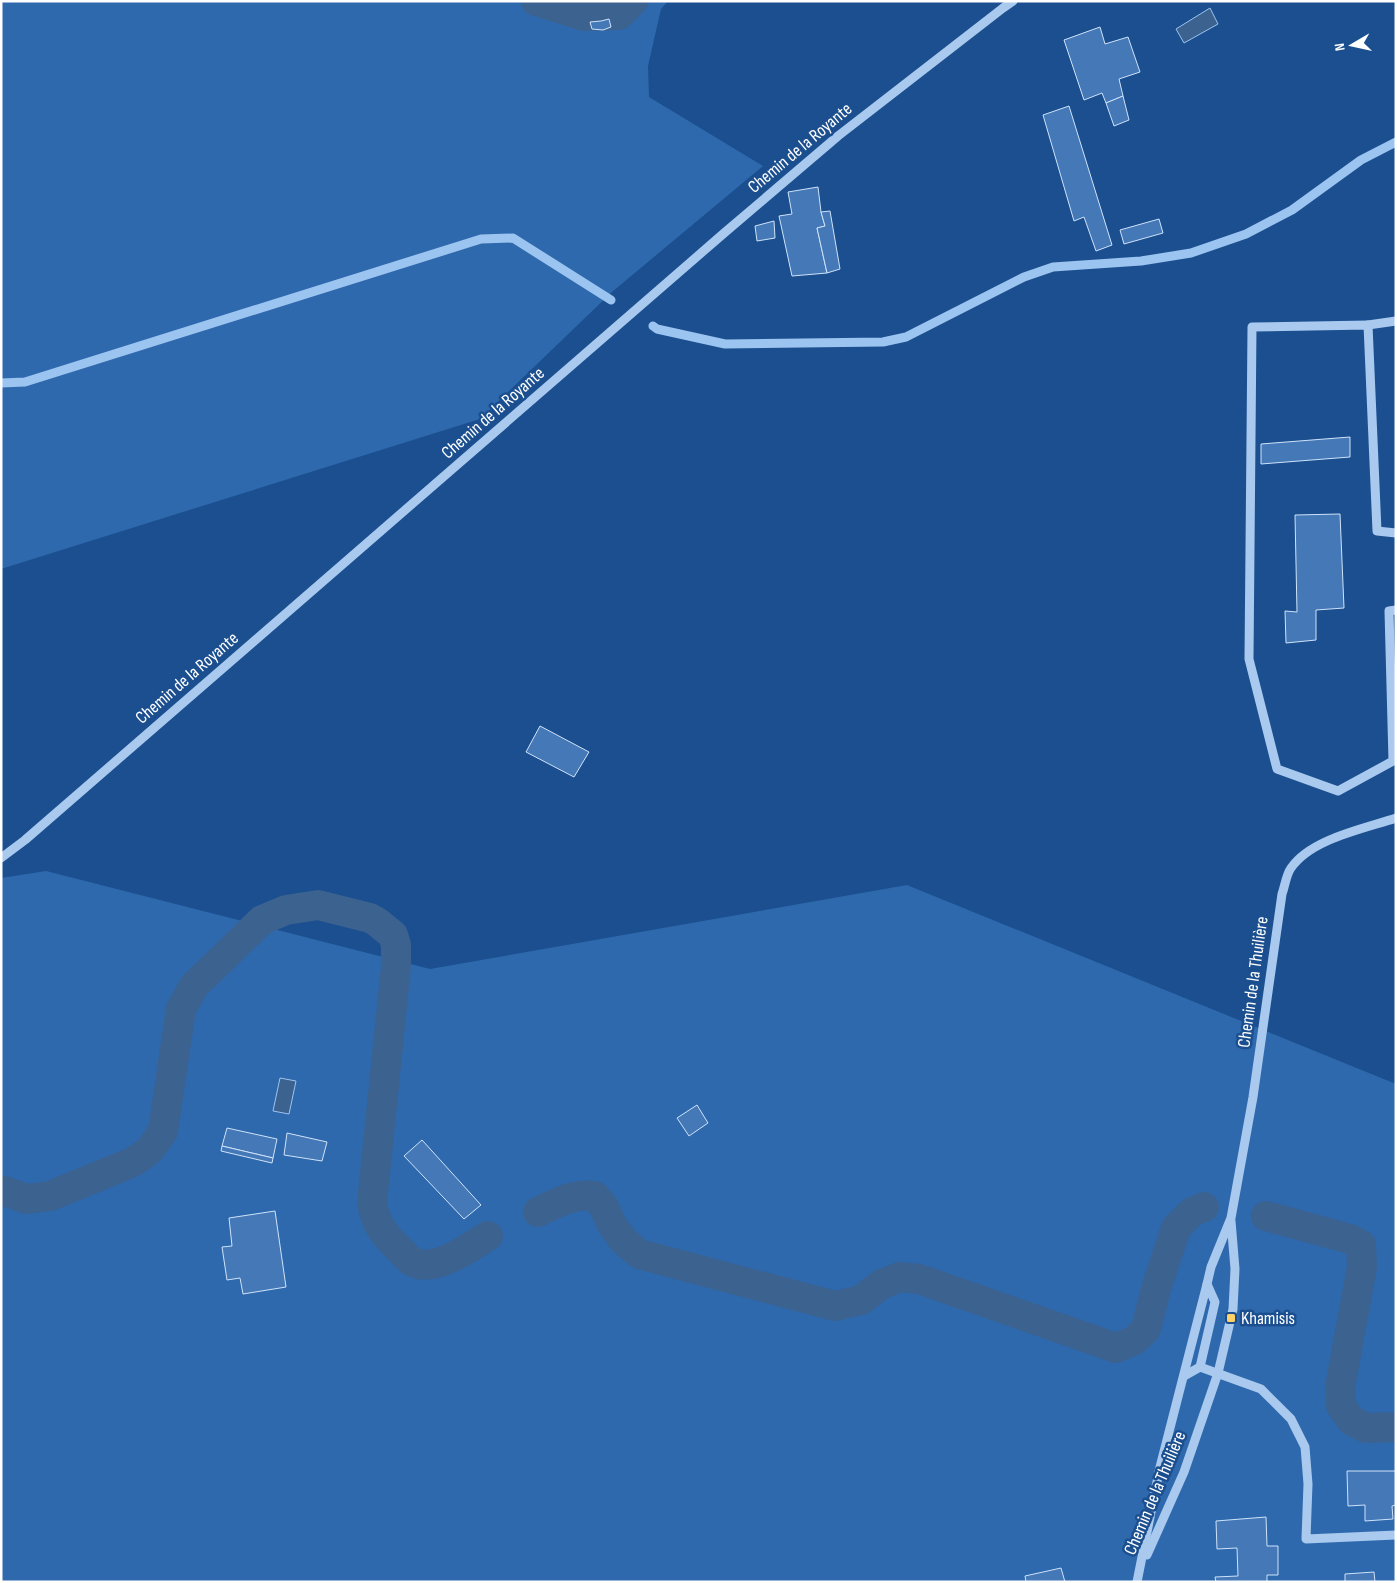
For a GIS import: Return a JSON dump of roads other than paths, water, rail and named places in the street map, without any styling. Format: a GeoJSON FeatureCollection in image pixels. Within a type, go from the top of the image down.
{"type":"FeatureCollection","features":[{"type":"Feature","properties":{"kind":"street","name":"Chemin de la Royante"},"geometry":{"type":"LineString","coordinates":[[1,858],[25,840],[824,148],[1013,1]]}},
{"type":"Feature","properties":{"kind":"street"},"geometry":{"type":"LineString","coordinates":[[1396,322],[1368,325],[1252,327],[1249,659],[1278,769],[1338,791],[1392,762],[1389,611],[1396,610]]}},
{"type":"Feature","properties":{"kind":"street"},"geometry":{"type":"LineString","coordinates":[[1368,325],[1377,531],[1396,533]]}},
{"type":"Feature","properties":{"kind":"street","name":"Chemin de la Thuilière"},"geometry":{"type":"LineString","coordinates":[[1140,1570],[1160,1467],[1207,1284],[1231,1218],[1253,1097],[1282,894],[1290,869],[1306,852],[1326,841],[1396,818]]}},
{"type":"Feature","properties":{"kind":"street","name":"Chemin de la Thuilière"},"geometry":{"type":"LineString","coordinates":[[1140,1570],[1184,1472],[1218,1373],[1233,1309],[1235,1269],[1231,1218]]}},
{"type":"Feature","properties":{"kind":"street"},"geometry":{"type":"LineString","coordinates":[[1184,1376],[1200,1367],[1215,1302],[1207,1284]]}},
{"type":"Feature","properties":{"kind":"street"},"geometry":{"type":"LineString","coordinates":[[1200,1367],[1261,1389],[1291,1419],[1305,1447],[1308,1484],[1306,1539],[1396,1535]]}},
{"type":"Feature","properties":{"kind":"street"},"geometry":{"type":"LineString","coordinates":[[1137,1582],[1140,1570]]}},
{"type":"Feature","properties":{"kind":"waterway"},"geometry":{"type":"LineString","coordinates":[[536,1],[584,16],[619,15],[633,1]]}},
{"type":"Feature","properties":{"kind":"waterway"},"geometry":{"type":"LineString","coordinates":[[653,326],[657,329],[725,344],[883,342],[906,337],[1024,277],[1053,267],[1141,261],[1191,253],[1246,234],[1292,210],[1361,160],[1396,142]]}},
{"type":"Feature","properties":{"kind":"waterway"},"geometry":{"type":"LineString","coordinates":[[1,383],[25,382],[481,239],[513,238],[611,300]]}},
{"type":"Feature","properties":{"kind":"waterway"},"geometry":{"type":"LineString","coordinates":[[1,1190],[27,1199],[50,1196],[133,1162],[150,1150],[163,1131],[181,1009],[194,986],[262,920],[286,910],[318,905],[370,918],[393,935],[396,945],[396,967],[372,1203],[380,1226],[386,1236],[409,1259],[422,1264],[442,1262],[488,1236]]}},
{"type":"Feature","properties":{"kind":"waterway"},"geometry":{"type":"LineString","coordinates":[[538,1212],[573,1197],[595,1196],[604,1207],[612,1225],[623,1240],[639,1254],[835,1306],[861,1300],[882,1284],[900,1277],[919,1279],[1116,1348],[1135,1340],[1146,1329],[1156,1289],[1176,1228],[1192,1212],[1204,1207]]}},
{"type":"Feature","properties":{"kind":"waterway"},"geometry":{"type":"LineString","coordinates":[[1266,1216],[1350,1239],[1361,1245],[1362,1267],[1340,1387],[1341,1406],[1352,1421],[1366,1428],[1396,1427]]}},
{"type":"Feature","properties":{"kind":"place","name":"Khamisis"},"geometry":{"type":"Point","coordinates":[1231,1318]}}]}
